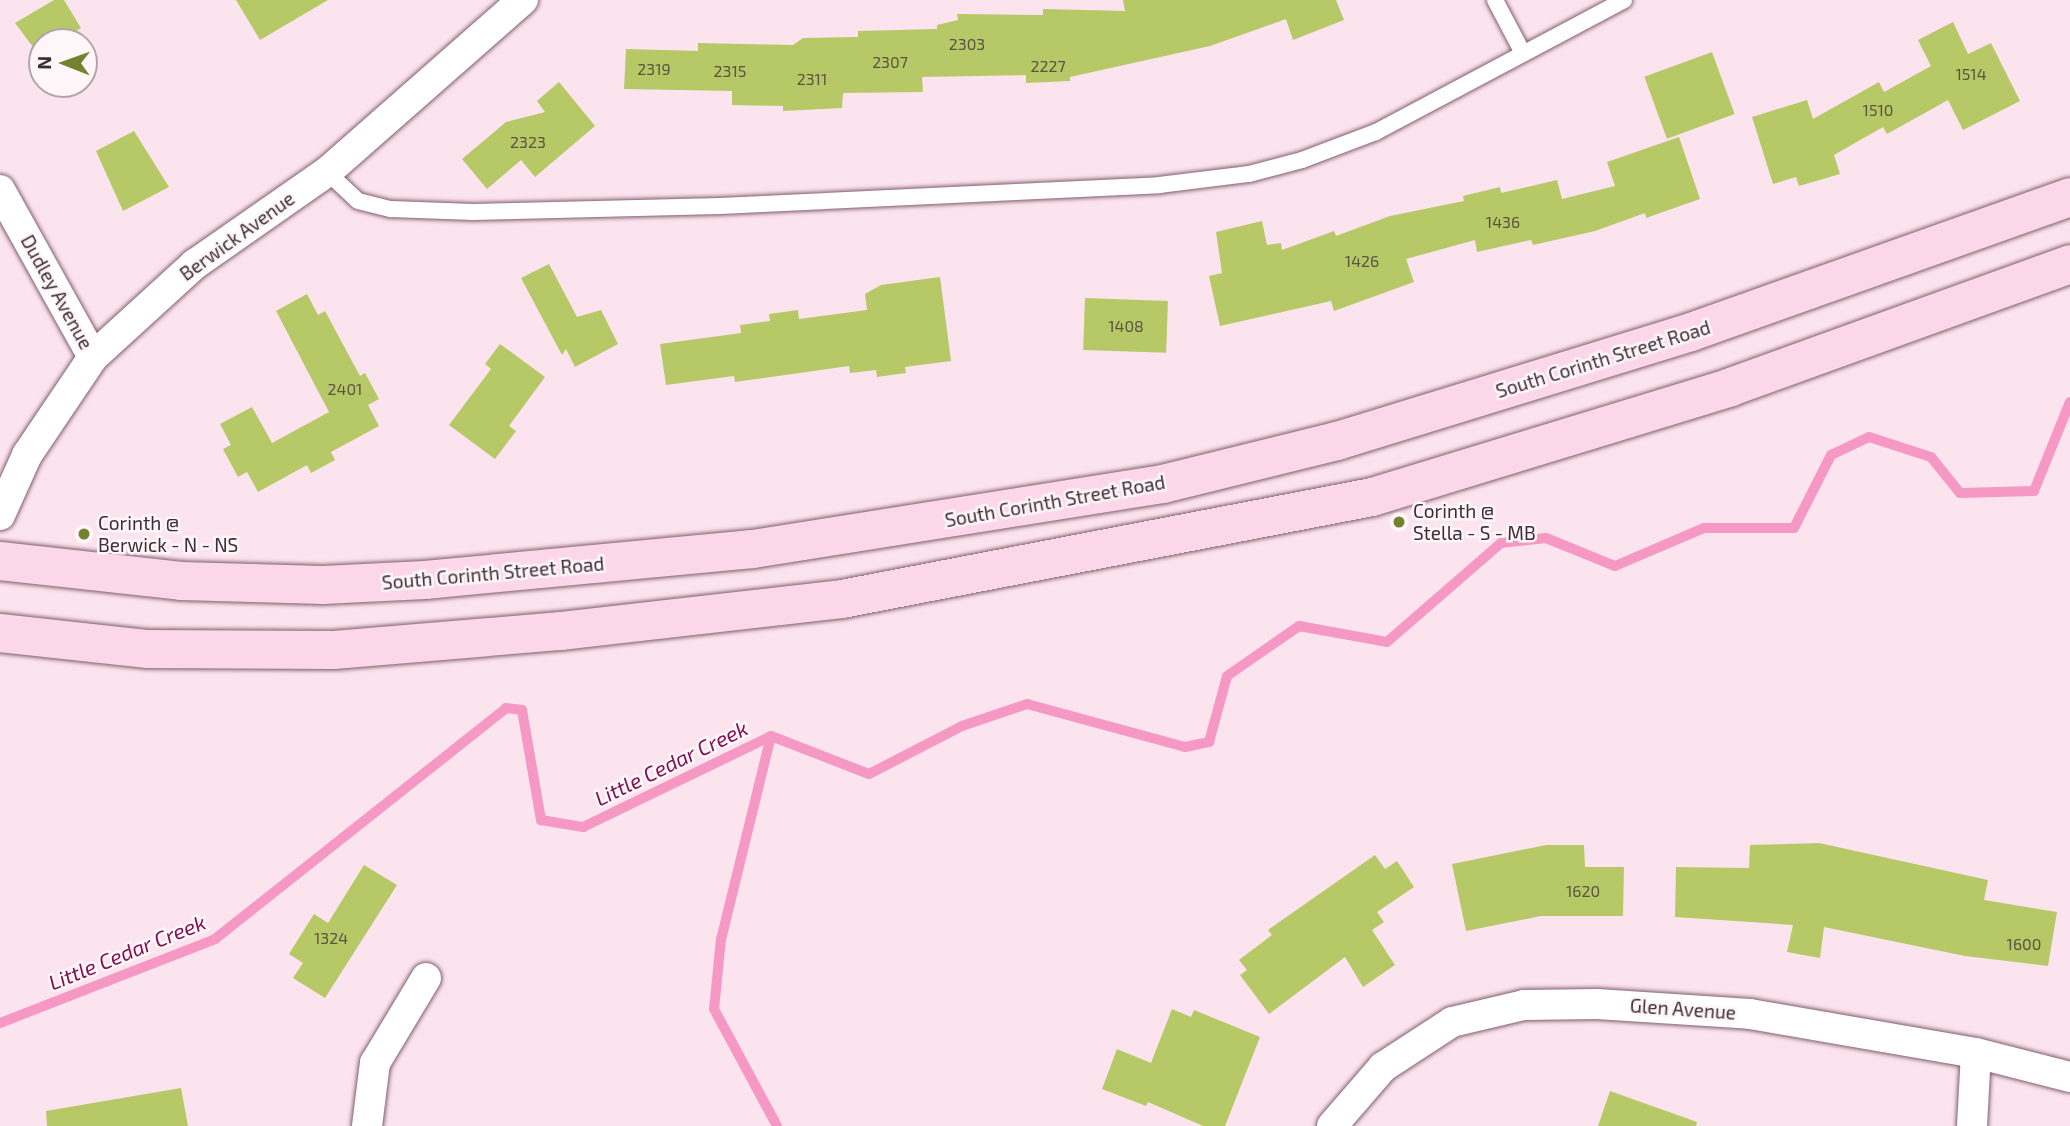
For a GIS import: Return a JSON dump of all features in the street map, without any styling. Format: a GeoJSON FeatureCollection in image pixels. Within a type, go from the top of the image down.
{"type":"FeatureCollection","features":[{"type":"Feature","properties":{"kind":"main road","name":"South Corinth Street Road"},"geometry":{"type":"LineString","coordinates":[[0,561],[181,581],[323,584],[425,580],[753,548],[1163,484],[1337,442],[1691,332],[2070,197]]}},
{"type":"Feature","properties":{"kind":"main road"},"geometry":{"type":"LineString","coordinates":[[0,633],[148,649],[334,650],[561,631],[842,599],[1372,497],[1731,387],[2070,264]]}},
{"type":"Feature","properties":{"kind":"street","name":"Berwick Avenue"},"geometry":{"type":"LineString","coordinates":[[0,515],[27,456],[93,357],[195,264],[327,172],[518,1]]}},
{"type":"Feature","properties":{"kind":"street","name":"Dudley Avenue"},"geometry":{"type":"LineString","coordinates":[[0,190],[93,357]]}},
{"type":"Feature","properties":{"kind":"street"},"geometry":{"type":"LineString","coordinates":[[367,1126],[375,1063],[426,978]]}},
{"type":"Feature","properties":{"kind":"street","name":"Glen Avenue"},"geometry":{"type":"LineString","coordinates":[[1332,1126],[1383,1067],[1452,1022],[1524,1005],[1610,1004],[1737,1013],[1976,1053],[2070,1077]]}},
{"type":"Feature","properties":{"kind":"street"},"geometry":{"type":"LineString","coordinates":[[1972,1126],[1976,1053]]}},
{"type":"Feature","properties":{"kind":"lane"},"geometry":{"type":"LineString","coordinates":[[1495,0],[1523,53]]}},
{"type":"Feature","properties":{"kind":"lane"},"geometry":{"type":"LineString","coordinates":[[327,172],[358,201],[391,209],[473,212],[719,206],[1159,185],[1249,174],[1302,160],[1376,132],[1624,0]]}},
{"type":"Feature","properties":{"kind":"building"},"geometry":{"type":"Polygon","coordinates":[[[54,0],[64,0],[81,28],[28,28],[28,40],[15,23],[54,0]]]}},
{"type":"Feature","properties":{"kind":"building"},"geometry":{"type":"Polygon","coordinates":[[[236,0],[328,0],[260,40],[236,0]]]}},
{"type":"Feature","properties":{"kind":"building"},"geometry":{"type":"Polygon","coordinates":[[[1123,0],[1336,0],[1344,20],[1293,40],[1286,19],[1210,46],[1070,77],[1070,81],[1026,83],[1026,75],[922,77],[923,92],[843,93],[842,108],[783,111],[783,106],[732,105],[732,91],[624,89],[626,49],[698,51],[698,43],[793,45],[803,38],[858,37],[858,31],[937,29],[937,25],[958,20],[957,14],[1043,15],[1043,9],[1125,11],[1123,0]]]}},
{"type":"Feature","properties":{"kind":"building"},"geometry":{"type":"Polygon","coordinates":[[[1953,22],[1968,54],[1991,43],[2020,101],[1963,130],[1948,100],[1887,134],[1883,127],[1834,155],[1840,174],[1799,186],[1796,177],[1773,184],[1752,117],[1807,100],[1813,119],[1879,82],[1884,92],[1931,66],[1918,40],[1953,22]]]}},
{"type":"Feature","properties":{"kind":"building"},"geometry":{"type":"Polygon","coordinates":[[[1712,52],[1735,114],[1667,139],[1644,77],[1712,52]]]}},
{"type":"Feature","properties":{"kind":"building"},"geometry":{"type":"Polygon","coordinates":[[[559,82],[595,126],[535,177],[521,160],[487,189],[462,159],[506,122],[545,112],[537,101],[559,82]]]}},
{"type":"Feature","properties":{"kind":"building"},"geometry":{"type":"Polygon","coordinates":[[[134,131],[169,187],[123,211],[96,151],[134,131]]]}},
{"type":"Feature","properties":{"kind":"building"},"geometry":{"type":"Polygon","coordinates":[[[1679,137],[1700,199],[1646,218],[1645,213],[1595,231],[1533,245],[1531,240],[1477,252],[1475,240],[1406,259],[1414,282],[1334,311],[1331,301],[1220,326],[1209,276],[1222,273],[1216,232],[1262,221],[1267,245],[1281,243],[1282,250],[1334,231],[1336,236],[1390,216],[1464,201],[1463,196],[1500,187],[1501,193],[1557,180],[1562,199],[1615,186],[1607,162],[1679,137]]]}},
{"type":"Feature","properties":{"kind":"building"},"geometry":{"type":"Polygon","coordinates":[[[549,264],[577,317],[601,310],[618,344],[575,367],[566,349],[562,355],[521,278],[549,264]]]}},
{"type":"Feature","properties":{"kind":"building"},"geometry":{"type":"Polygon","coordinates":[[[940,277],[951,361],[905,367],[906,373],[877,377],[876,370],[850,373],[849,366],[735,382],[734,376],[666,385],[660,344],[741,333],[740,325],[770,321],[769,314],[798,310],[799,319],[867,310],[865,294],[881,285],[940,277]]]}},
{"type":"Feature","properties":{"kind":"building"},"geometry":{"type":"Polygon","coordinates":[[[307,294],[318,315],[325,311],[360,376],[365,373],[379,399],[368,405],[379,426],[331,452],[335,460],[311,473],[307,465],[258,492],[247,472],[238,477],[223,449],[231,445],[220,424],[252,407],[272,443],[329,412],[276,311],[307,294]]]}},
{"type":"Feature","properties":{"kind":"building"},"geometry":{"type":"Polygon","coordinates":[[[1085,298],[1168,301],[1166,353],[1083,350],[1085,298]]]}},
{"type":"Feature","properties":{"kind":"building"},"geometry":{"type":"Polygon","coordinates":[[[500,344],[545,377],[509,426],[516,431],[495,459],[449,425],[491,369],[485,364],[500,344]]]}},
{"type":"Feature","properties":{"kind":"building"},"geometry":{"type":"Polygon","coordinates":[[[1819,843],[1988,880],[1984,900],[2057,912],[2048,966],[1965,956],[1824,927],[1820,958],[1787,952],[1793,925],[1675,917],[1676,867],[1749,868],[1750,845],[1819,843]]]}},
{"type":"Feature","properties":{"kind":"building"},"geometry":{"type":"Polygon","coordinates":[[[1546,845],[1584,845],[1585,867],[1624,867],[1623,916],[1541,916],[1466,931],[1452,864],[1546,845]]]}},
{"type":"Feature","properties":{"kind":"building"},"geometry":{"type":"Polygon","coordinates":[[[1375,855],[1385,869],[1397,861],[1414,887],[1377,912],[1384,922],[1372,930],[1395,965],[1363,987],[1345,957],[1269,1014],[1240,975],[1247,970],[1239,960],[1272,935],[1268,930],[1375,855]]]}},
{"type":"Feature","properties":{"kind":"building"},"geometry":{"type":"Polygon","coordinates":[[[364,865],[397,885],[325,998],[293,978],[303,963],[289,954],[314,914],[328,923],[364,865]]]}},
{"type":"Feature","properties":{"kind":"building"},"geometry":{"type":"Polygon","coordinates":[[[1172,1009],[1191,1017],[1194,1010],[1260,1037],[1225,1126],[1203,1126],[1148,1102],[1146,1106],[1102,1089],[1117,1049],[1151,1063],[1172,1009]]]}},
{"type":"Feature","properties":{"kind":"building"},"geometry":{"type":"Polygon","coordinates":[[[181,1088],[188,1126],[47,1126],[46,1111],[181,1088]]]}},
{"type":"Feature","properties":{"kind":"building"},"geometry":{"type":"Polygon","coordinates":[[[1610,1091],[1697,1122],[1696,1126],[1598,1126],[1610,1091]]]}},
{"type":"Feature","properties":{"kind":"waterway","name":"Little Cedar Creek"},"geometry":{"type":"LineString","coordinates":[[0,1023],[215,939],[506,708],[522,710],[541,820],[583,827],[771,736],[869,774],[962,726],[1027,704],[1185,747],[1209,742],[1227,676],[1299,626],[1387,642],[1501,543],[1546,538],[1615,566],[1704,528],[1794,528],[1831,455],[1869,437],[1931,457],[1960,493],[2034,491],[2070,402]]}},
{"type":"Feature","properties":{"kind":"waterway"},"geometry":{"type":"LineString","coordinates":[[771,736],[721,939],[714,1009],[777,1126]]}},
{"type":"Feature","properties":{"kind":"place","name":"Corinth @ Stella - S - MB"},"geometry":{"type":"Point","coordinates":[1399,522]}},
{"type":"Feature","properties":{"kind":"place","name":"Corinth @ Berwick - N - NS"},"geometry":{"type":"Point","coordinates":[84,534]}}]}
